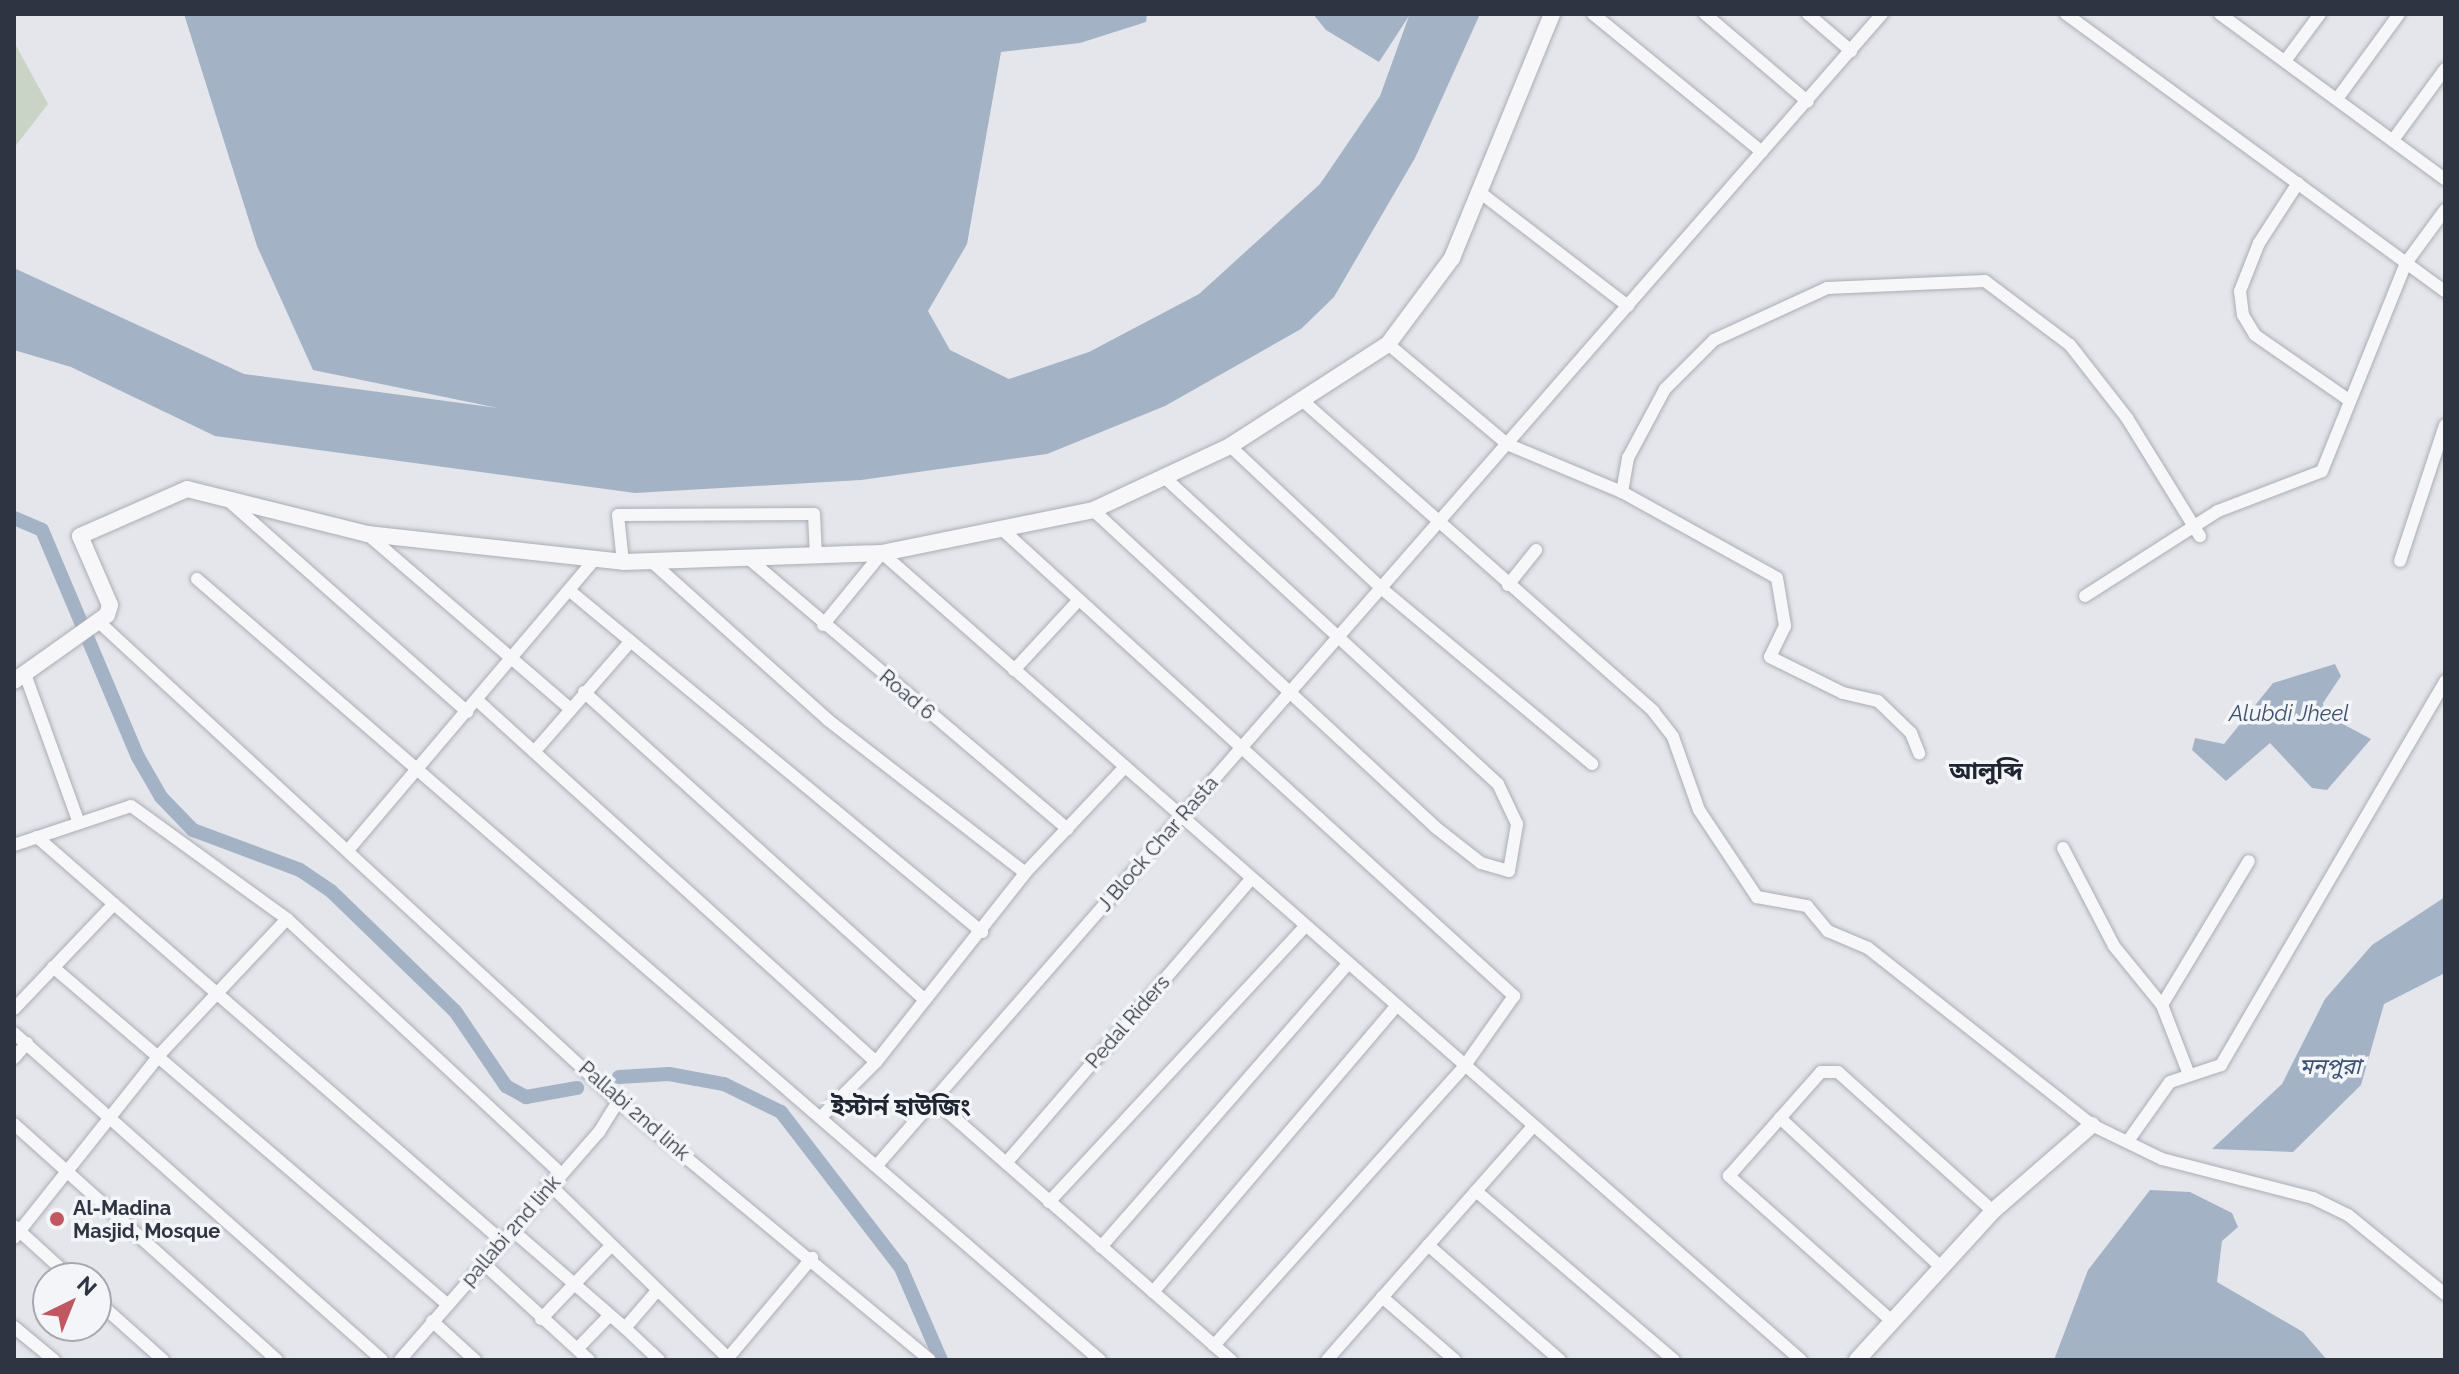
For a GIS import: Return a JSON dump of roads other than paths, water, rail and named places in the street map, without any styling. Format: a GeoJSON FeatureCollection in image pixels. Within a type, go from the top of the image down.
{"type":"FeatureCollection","features":[{"type":"Feature","properties":{"kind":"street"},"geometry":{"type":"LineString","coordinates":[[79,823],[19,678],[63,643],[99,623],[110,605],[80,536],[169,492],[218,492],[367,534],[623,562],[882,553],[1005,532],[1093,510],[1230,446],[1388,344],[1452,258],[1482,194],[1552,14]]}},
{"type":"Feature","properties":{"kind":"street"},"geometry":{"type":"LineString","coordinates":[[1593,14],[1762,152]]}},
{"type":"Feature","properties":{"kind":"street"},"geometry":{"type":"LineString","coordinates":[[1705,14],[1808,102]]}},
{"type":"Feature","properties":{"kind":"street"},"geometry":{"type":"LineString","coordinates":[[1808,14],[1851,51]]}},
{"type":"Feature","properties":{"kind":"street","name":"J Block Char Rasta"},"geometry":{"type":"LineString","coordinates":[[878,1164],[1882,14]]}},
{"type":"Feature","properties":{"kind":"street"},"geometry":{"type":"LineString","coordinates":[[2066,14],[2445,291]]}},
{"type":"Feature","properties":{"kind":"street"},"geometry":{"type":"LineString","coordinates":[[2220,14],[2445,179]]}},
{"type":"Feature","properties":{"kind":"street"},"geometry":{"type":"LineString","coordinates":[[2285,61],[2320,14]]}},
{"type":"Feature","properties":{"kind":"street"},"geometry":{"type":"LineString","coordinates":[[2337,99],[2399,14]]}},
{"type":"Feature","properties":{"kind":"street"},"geometry":{"type":"LineString","coordinates":[[2393,140],[2445,69]]}},
{"type":"Feature","properties":{"kind":"street"},"geometry":{"type":"LineString","coordinates":[[2298,183],[2259,243],[2240,291],[2243,315],[2255,335],[2346,398]]}},
{"type":"Feature","properties":{"kind":"street"},"geometry":{"type":"LineString","coordinates":[[1482,194],[1628,306]]}},
{"type":"Feature","properties":{"kind":"street"},"geometry":{"type":"LineString","coordinates":[[2085,596],[2198,532],[2218,511],[2322,471],[2332,460],[2346,398],[2406,263],[2445,210]]}},
{"type":"Feature","properties":{"kind":"street"},"geometry":{"type":"LineString","coordinates":[[1622,492],[1628,458],[1665,389],[1714,340],[1827,288],[1985,281],[2070,345],[2198,532]]}},
{"type":"Feature","properties":{"kind":"street"},"geometry":{"type":"LineString","coordinates":[[1388,344],[1507,444],[1622,492],[1777,578],[1785,626],[1770,657],[1843,693],[1878,701],[1911,733],[1919,753]]}},
{"type":"Feature","properties":{"kind":"street"},"geometry":{"type":"LineString","coordinates":[[1303,401],[1653,711],[1673,737],[1699,810],[1757,897],[1807,906],[1828,931],[1868,948],[2092,1125],[2162,1159],[2313,1198],[2348,1215],[2445,1294]]}},
{"type":"Feature","properties":{"kind":"street"},"geometry":{"type":"LineString","coordinates":[[2400,561],[2445,425]]}},
{"type":"Feature","properties":{"kind":"street"},"geometry":{"type":"LineString","coordinates":[[1230,446],[1381,588],[1592,764]]}},
{"type":"Feature","properties":{"kind":"street"},"geometry":{"type":"LineString","coordinates":[[1093,510],[1289,694],[1448,837],[1481,863],[1509,871],[1517,824],[1498,784],[1165,478]]}},
{"type":"Feature","properties":{"kind":"street"},"geometry":{"type":"LineString","coordinates":[[218,492],[467,712]]}},
{"type":"Feature","properties":{"kind":"street"},"geometry":{"type":"LineString","coordinates":[[623,562],[618,515],[814,514],[816,556]]}},
{"type":"Feature","properties":{"kind":"street"},"geometry":{"type":"LineString","coordinates":[[1005,532],[1077,602],[1514,996],[1463,1068],[1214,1346]]}},
{"type":"Feature","properties":{"kind":"street"},"geometry":{"type":"LineString","coordinates":[[367,534],[569,708]]}},
{"type":"Feature","properties":{"kind":"street"},"geometry":{"type":"LineString","coordinates":[[1508,585],[1536,550]]}},
{"type":"Feature","properties":{"kind":"street"},"geometry":{"type":"LineString","coordinates":[[823,625],[882,553]]}},
{"type":"Feature","properties":{"kind":"street"},"geometry":{"type":"LineString","coordinates":[[882,553],[1125,767],[1345,967],[1801,1360]]}},
{"type":"Feature","properties":{"kind":"street","name":"Road 6"},"geometry":{"type":"LineString","coordinates":[[748,558],[823,625],[1068,829]]}},
{"type":"Feature","properties":{"kind":"street"},"geometry":{"type":"LineString","coordinates":[[349,849],[416,775],[594,560]]}},
{"type":"Feature","properties":{"kind":"street"},"geometry":{"type":"LineString","coordinates":[[651,561],[828,720],[1025,873]]}},
{"type":"Feature","properties":{"kind":"street"},"geometry":{"type":"LineString","coordinates":[[197,579],[416,775],[822,1116],[1100,1360]]}},
{"type":"Feature","properties":{"kind":"street"},"geometry":{"type":"LineString","coordinates":[[570,591],[982,932]]}},
{"type":"Feature","properties":{"kind":"street"},"geometry":{"type":"LineString","coordinates":[[1014,670],[1077,602]]}},
{"type":"Feature","properties":{"kind":"street","name":"Pallabi 2nd link"},"geometry":{"type":"LineString","coordinates":[[99,623],[349,849],[618,1101],[812,1258],[930,1360]]}},
{"type":"Feature","properties":{"kind":"street"},"geometry":{"type":"LineString","coordinates":[[534,752],[569,708],[631,641]]}},
{"type":"Feature","properties":{"kind":"street"},"geometry":{"type":"LineString","coordinates":[[2128,1141],[2157,1095],[2188,1072],[2221,1065],[2445,681]]}},
{"type":"Feature","properties":{"kind":"street"},"geometry":{"type":"LineString","coordinates":[[584,692],[924,999]]}},
{"type":"Feature","properties":{"kind":"street"},"geometry":{"type":"LineString","coordinates":[[478,701],[876,1062]]}},
{"type":"Feature","properties":{"kind":"street"},"geometry":{"type":"LineString","coordinates":[[822,1116],[876,1062],[924,999],[982,932],[1025,873],[1125,767]]}},
{"type":"Feature","properties":{"kind":"street"},"geometry":{"type":"LineString","coordinates":[[14,845],[131,806],[287,919],[561,1174]]}},
{"type":"Feature","properties":{"kind":"street"},"geometry":{"type":"LineString","coordinates":[[37,837],[502,1241]]}},
{"type":"Feature","properties":{"kind":"street"},"geometry":{"type":"LineString","coordinates":[[2063,848],[2114,946],[2162,1005],[2188,1072]]}},
{"type":"Feature","properties":{"kind":"street"},"geometry":{"type":"LineString","coordinates":[[2162,1005],[2249,861]]}},
{"type":"Feature","properties":{"kind":"street","name":"Pedal Riders"},"geometry":{"type":"LineString","coordinates":[[1006,1163],[1250,880]]}},
{"type":"Feature","properties":{"kind":"street"},"geometry":{"type":"LineString","coordinates":[[14,1009],[114,904]]}},
{"type":"Feature","properties":{"kind":"street"},"geometry":{"type":"LineString","coordinates":[[52,1262],[15,1231],[161,1053],[287,919]]}},
{"type":"Feature","properties":{"kind":"street"},"geometry":{"type":"LineString","coordinates":[[1049,1202],[1303,929]]}},
{"type":"Feature","properties":{"kind":"street"},"geometry":{"type":"LineString","coordinates":[[53,967],[161,1053],[447,1304]]}},
{"type":"Feature","properties":{"kind":"street"},"geometry":{"type":"LineString","coordinates":[[1101,1247],[1345,967]]}},
{"type":"Feature","properties":{"kind":"street"},"geometry":{"type":"LineString","coordinates":[[1153,1292],[1394,1009]]}},
{"type":"Feature","properties":{"kind":"street"},"geometry":{"type":"LineString","coordinates":[[14,1033],[110,1113],[382,1360]]}},
{"type":"Feature","properties":{"kind":"street"},"geometry":{"type":"LineString","coordinates":[[14,1058],[27,1043]]}},
{"type":"Feature","properties":{"kind":"street"},"geometry":{"type":"LineString","coordinates":[[1893,1322],[1732,1182],[1732,1171],[1821,1072],[1838,1072],[1993,1211]]}},
{"type":"Feature","properties":{"kind":"street"},"geometry":{"type":"LineString","coordinates":[[934,1100],[1231,1360]]}},
{"type":"Feature","properties":{"kind":"street","name":"pallabi 2nd link"},"geometry":{"type":"LineString","coordinates":[[400,1360],[512,1230],[548,1183],[561,1174],[618,1101]]}},
{"type":"Feature","properties":{"kind":"street"},"geometry":{"type":"LineString","coordinates":[[1780,1118],[1941,1267]]}},
{"type":"Feature","properties":{"kind":"street"},"geometry":{"type":"LineString","coordinates":[[14,1124],[277,1360]]}},
{"type":"Feature","properties":{"kind":"street"},"geometry":{"type":"LineString","coordinates":[[1857,1360],[1993,1211],[2092,1125]]}},
{"type":"Feature","properties":{"kind":"street"},"geometry":{"type":"LineString","coordinates":[[1335,1357],[1382,1297],[1531,1129]]}},
{"type":"Feature","properties":{"kind":"street"},"geometry":{"type":"LineString","coordinates":[[548,1183],[608,1249],[729,1359],[812,1258]]}},
{"type":"Feature","properties":{"kind":"street"},"geometry":{"type":"LineString","coordinates":[[1476,1191],[1674,1360]]}},
{"type":"Feature","properties":{"kind":"street"},"geometry":{"type":"LineString","coordinates":[[512,1230],[572,1287],[625,1328],[659,1360]]}},
{"type":"Feature","properties":{"kind":"street"},"geometry":{"type":"LineString","coordinates":[[1428,1245],[1560,1360]]}},
{"type":"Feature","properties":{"kind":"street"},"geometry":{"type":"LineString","coordinates":[[541,1319],[608,1249]]}},
{"type":"Feature","properties":{"kind":"street"},"geometry":{"type":"LineString","coordinates":[[483,1263],[589,1360]]}},
{"type":"Feature","properties":{"kind":"street"},"geometry":{"type":"LineString","coordinates":[[625,1328],[656,1292]]}},
{"type":"Feature","properties":{"kind":"street"},"geometry":{"type":"LineString","coordinates":[[1382,1297],[1455,1360]]}},
{"type":"Feature","properties":{"kind":"street"},"geometry":{"type":"LineString","coordinates":[[112,1314],[163,1360]]}},
{"type":"Feature","properties":{"kind":"street"},"geometry":{"type":"LineString","coordinates":[[577,1349],[609,1316]]}},
{"type":"Feature","properties":{"kind":"street"},"geometry":{"type":"LineString","coordinates":[[432,1321],[475,1360]]}},
{"type":"Feature","properties":{"kind":"street"},"geometry":{"type":"LineString","coordinates":[[14,1327],[54,1360]]}},
{"type":"Feature","properties":{"kind":"water"},"geometry":{"type":"Polygon","coordinates":[[[184,14],[1147,14],[1146,22],[1080,43],[1001,52],[967,244],[928,311],[950,350],[1009,379],[1089,352],[1199,294],[1320,184],[1380,96],[1409,16],[1379,62],[1326,30],[1313,14],[1480,14],[1415,158],[1334,297],[1301,329],[1165,406],[1047,454],[861,480],[635,493],[215,436],[71,367],[14,350],[14,268],[244,374],[498,408],[313,370],[257,246],[184,14]]]}},
{"type":"Feature","properties":{"kind":"water","name":"Alubdi Jheel"},"geometry":{"type":"Polygon","coordinates":[[[2335,664],[2341,676],[2323,703],[2324,714],[2371,739],[2327,790],[2312,788],[2270,743],[2226,781],[2192,750],[2195,738],[2224,744],[2273,683],[2335,664]]]}},
{"type":"Feature","properties":{"kind":"water","name":"মনপুরা"},"geometry":{"type":"Polygon","coordinates":[[[2445,897],[2445,973],[2384,1004],[2361,1085],[2293,1152],[2212,1149],[2282,1084],[2325,999],[2372,945],[2445,897]]]}},
{"type":"Feature","properties":{"kind":"water"},"geometry":{"type":"Polygon","coordinates":[[[2150,1190],[2190,1192],[2232,1213],[2238,1227],[2222,1241],[2217,1282],[2303,1332],[2327,1360],[2054,1360],[2088,1270],[2150,1190]]]}},
{"type":"Feature","properties":{"kind":"waterway"},"geometry":{"type":"LineString","coordinates":[[14,518],[42,530],[138,757],[161,797],[193,830],[300,870],[331,891],[455,1011],[506,1086],[526,1097],[577,1088]]}},
{"type":"Feature","properties":{"kind":"waterway"},"geometry":{"type":"LineString","coordinates":[[619,1077],[669,1074],[724,1084],[781,1112],[901,1268],[941,1360]]}},
{"type":"Feature","properties":{"kind":"place","name":"Al-Madina Masjid, Mosque"},"geometry":{"type":"Point","coordinates":[57,1219]}},
{"type":"Feature","properties":{"kind":"district","name":"আলুব্দি"},"geometry":{"type":"Point","coordinates":[1986,771]}},
{"type":"Feature","properties":{"kind":"district","name":"ইস্টার্ন হাউজিং"},"geometry":{"type":"Point","coordinates":[901,1107]}}]}
